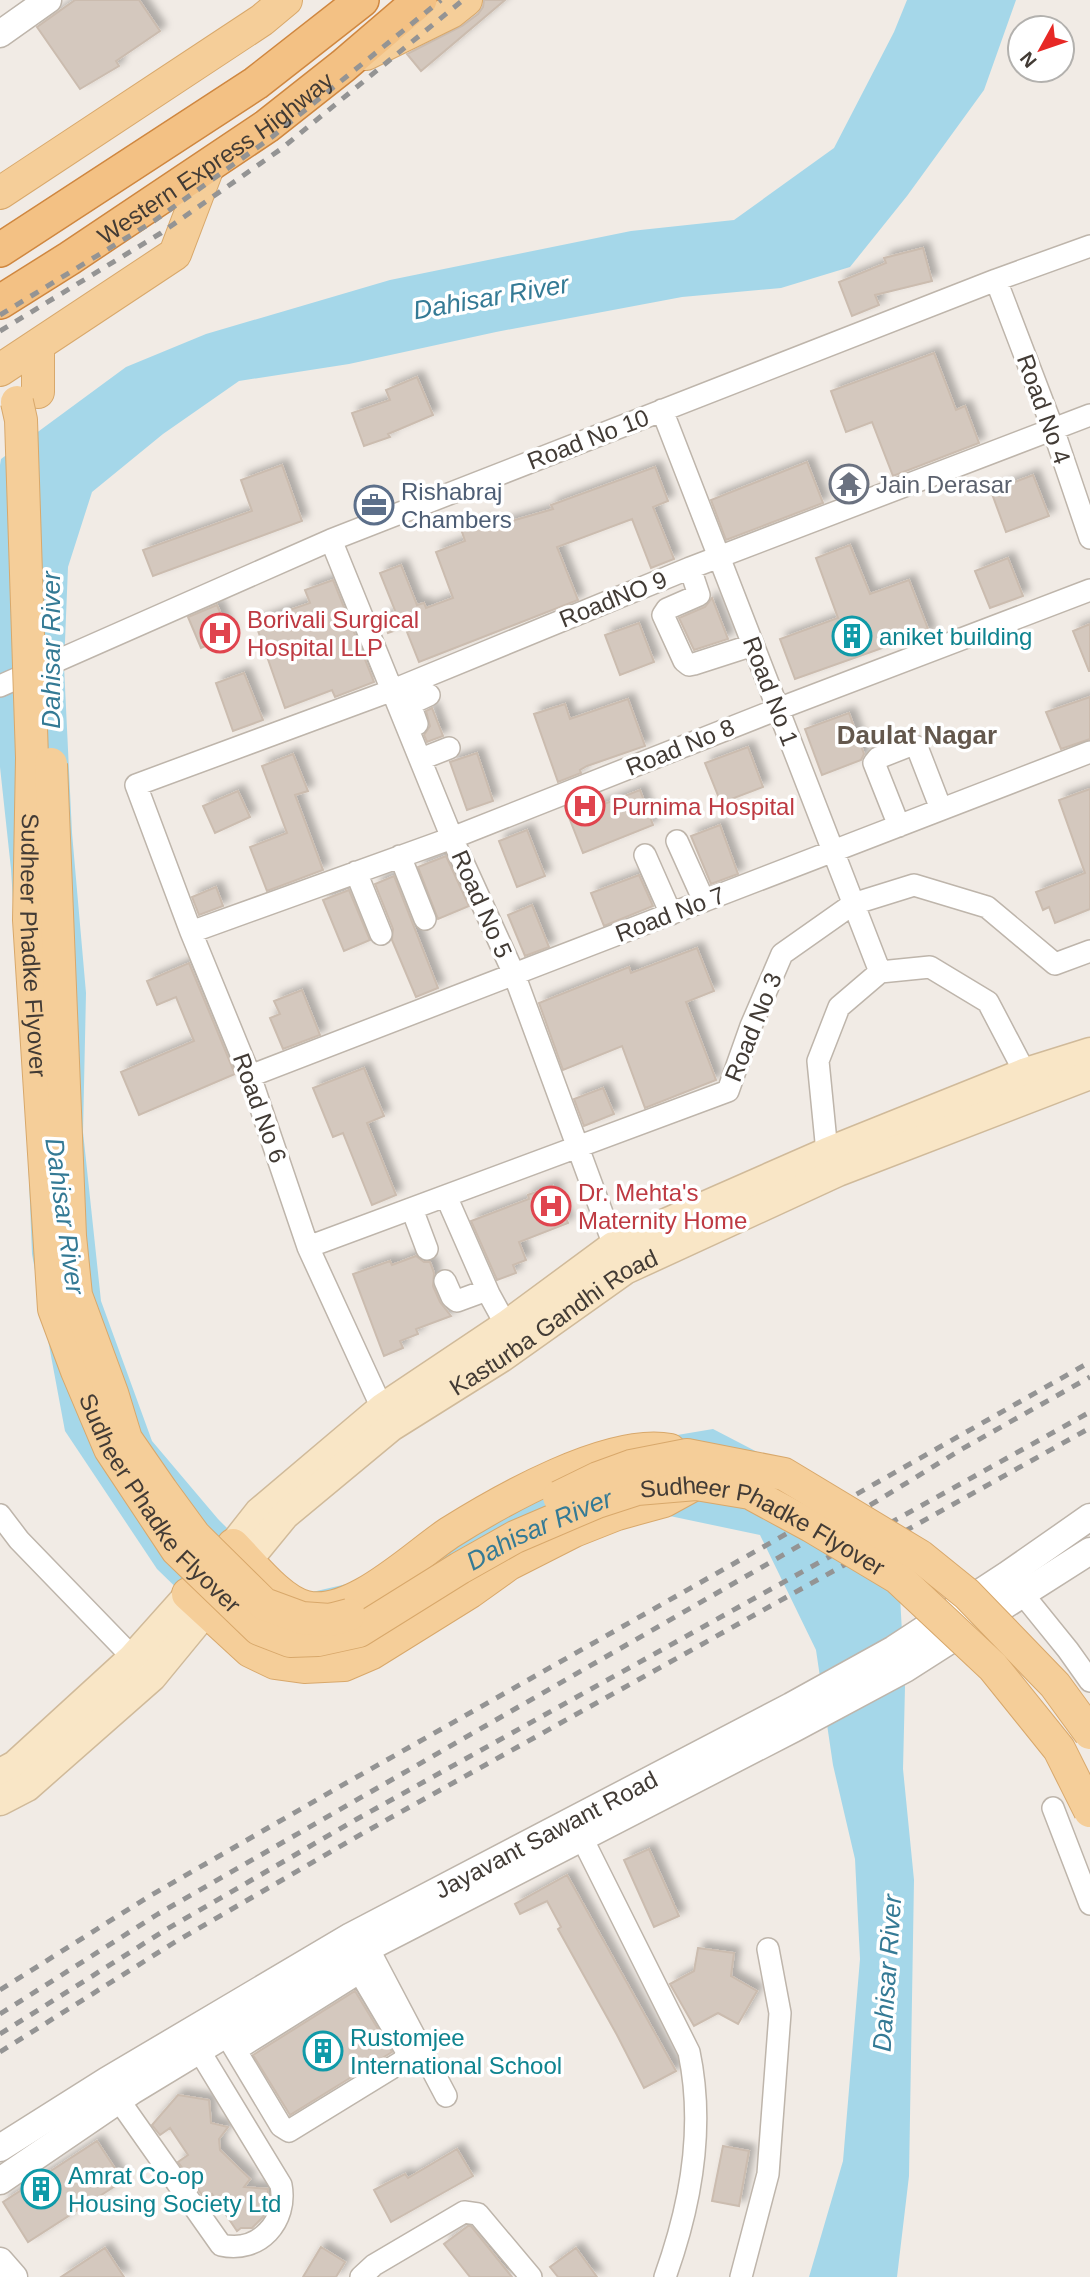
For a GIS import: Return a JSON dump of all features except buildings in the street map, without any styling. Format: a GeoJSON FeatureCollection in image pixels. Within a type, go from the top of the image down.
{"type":"FeatureCollection","features":[{"type":"Feature","properties":{"kind":"highway","name":"Western Express Highway"},"geometry":{"type":"LineString","coordinates":[[0,250],[257,83],[362,0]]}},
{"type":"Feature","properties":{"kind":"highway","name":"Western Express Highway"},"geometry":{"type":"LineString","coordinates":[[0,302],[267,126],[420,0]]}},
{"type":"Feature","properties":{"kind":"main road"},"geometry":{"type":"LineString","coordinates":[[0,193],[251,27],[286,0]]}},
{"type":"Feature","properties":{"kind":"main road"},"geometry":{"type":"LineString","coordinates":[[323,33],[332,6],[337,0]]}},
{"type":"Feature","properties":{"kind":"main road"},"geometry":{"type":"LineString","coordinates":[[343,66],[452,12],[466,0]]}},
{"type":"Feature","properties":{"kind":"main road"},"geometry":{"type":"LineString","coordinates":[[2,368],[175,254],[208,167]]}},
{"type":"Feature","properties":{"kind":"main road","name":"Sudheer Phadke Flyover"},"geometry":{"type":"LineString","coordinates":[[38,346],[28,397],[45,635],[60,938],[70,1236],[76,1294],[126,1439],[195,1536],[264,1604],[302,1618],[330,1620],[365,1610],[518,1519],[598,1478],[631,1466],[784,1474],[920,1556],[967,1594],[1055,1685],[1090,1733]]}},
{"type":"Feature","properties":{"kind":"main road","name":"Sudheer Phadke Flyover"},"geometry":{"type":"LineString","coordinates":[[2,368],[28,397]]}},
{"type":"Feature","properties":{"kind":"main road","name":"Kasturba Gandhi Road"},"geometry":{"type":"LineString","coordinates":[[142,1668],[173,1652],[197,1603],[249,1543],[285,1515],[387,1418],[619,1258],[833,1162],[1031,1083],[1090,1052]]}},
{"type":"Feature","properties":{"kind":"main road","name":"Kasturba Gandhi Road"},"geometry":{"type":"LineString","coordinates":[[1031,1083],[1090,1075]]}},
{"type":"Feature","properties":{"kind":"main road"},"geometry":{"type":"LineString","coordinates":[[0,1801],[27,1787],[142,1668],[156,1629],[197,1603],[250,1651],[275,1663],[304,1667],[344,1665],[372,1653],[470,1592],[509,1564],[574,1531],[617,1514],[664,1501],[692,1469],[668,1449],[649,1447],[605,1456],[507,1500],[448,1534],[406,1566],[351,1601],[339,1605],[308,1608],[293,1603],[249,1543]]}},
{"type":"Feature","properties":{"kind":"main road","name":"Sudheer Phadke Flyover"},"geometry":{"type":"LineString","coordinates":[[692,1469],[750,1493],[898,1578],[1001,1678],[1059,1749],[1090,1811]]}},
{"type":"Feature","properties":{"kind":"main road"},"geometry":{"type":"LineString","coordinates":[[0,1773],[15,1765],[142,1668]]}},
{"type":"Feature","properties":{"kind":"street"},"geometry":{"type":"LineString","coordinates":[[0,34],[48,0]]}},
{"type":"Feature","properties":{"kind":"street","name":"Road No 10"},"geometry":{"type":"LineString","coordinates":[[0,686],[331,540],[996,280],[1090,246]]}},
{"type":"Feature","properties":{"kind":"street","name":"Road No 4"},"geometry":{"type":"LineString","coordinates":[[996,280],[1053,429],[1090,538]]}},
{"type":"Feature","properties":{"kind":"street","name":"Road No 1"},"geometry":{"type":"LineString","coordinates":[[662,410],[880,972]]}},
{"type":"Feature","properties":{"kind":"street","name":"RoadNO 9"},"geometry":{"type":"LineString","coordinates":[[136,785],[417,691],[690,568],[1090,415]]}},
{"type":"Feature","properties":{"kind":"street","name":"Road No 5"},"geometry":{"type":"LineString","coordinates":[[331,540],[417,691],[423,742],[452,838],[514,974],[576,1148],[619,1258]]}},
{"type":"Feature","properties":{"kind":"street"},"geometry":{"type":"LineString","coordinates":[[690,568],[699,595],[667,609],[663,615],[684,661],[689,665],[753,645]]}},
{"type":"Feature","properties":{"kind":"street","name":"Road No 8"},"geometry":{"type":"LineString","coordinates":[[191,932],[403,863],[452,838],[778,709],[1090,590]]}},
{"type":"Feature","properties":{"kind":"street"},"geometry":{"type":"LineString","coordinates":[[897,821],[874,763],[878,758],[911,745],[917,747],[940,806]]}},
{"type":"Feature","properties":{"kind":"street","name":"Road No 7"},"geometry":{"type":"LineString","coordinates":[[250,1076],[514,974],[702,897],[833,851],[897,821],[1090,752]]}},
{"type":"Feature","properties":{"kind":"street","name":"Road No 6"},"geometry":{"type":"LineString","coordinates":[[136,785],[191,932],[250,1076],[308,1247],[387,1418]]}},
{"type":"Feature","properties":{"kind":"street"},"geometry":{"type":"LineString","coordinates":[[677,841],[702,897]]}},
{"type":"Feature","properties":{"kind":"street"},"geometry":{"type":"LineString","coordinates":[[645,855],[669,910]]}},
{"type":"Feature","properties":{"kind":"street"},"geometry":{"type":"LineString","coordinates":[[403,863],[425,919]]}},
{"type":"Feature","properties":{"kind":"street"},"geometry":{"type":"LineString","coordinates":[[359,879],[381,934]]}},
{"type":"Feature","properties":{"kind":"street","name":"Road No 3"},"geometry":{"type":"LineString","coordinates":[[308,1247],[728,1091],[751,1026],[782,954],[853,904],[914,885],[987,907],[1055,964],[1090,951]]}},
{"type":"Feature","properties":{"kind":"street"},"geometry":{"type":"LineString","coordinates":[[833,1162],[818,1061],[839,1007],[880,972],[930,967],[988,1002],[1031,1083]]}},
{"type":"Feature","properties":{"kind":"street"},"geometry":{"type":"LineString","coordinates":[[446,1196],[487,1290],[499,1339]]}},
{"type":"Feature","properties":{"kind":"street"},"geometry":{"type":"LineString","coordinates":[[412,1209],[425,1242],[457,1222]]}},
{"type":"Feature","properties":{"kind":"street"},"geometry":{"type":"LineString","coordinates":[[444,1281],[457,1301],[487,1290]]}},
{"type":"Feature","properties":{"kind":"street"},"geometry":{"type":"LineString","coordinates":[[0,1516],[142,1668]]}},
{"type":"Feature","properties":{"kind":"street","name":"Jayavant Sawant Road"},"geometry":{"type":"LineString","coordinates":[[1015,1585],[1090,1517]]}},
{"type":"Feature","properties":{"kind":"street","name":"Jayavant Sawant Road"},"geometry":{"type":"LineString","coordinates":[[0,2148],[112,2091],[194,2041],[226,2033],[355,1955],[899,1659],[1015,1585],[1090,1551]]}},
{"type":"Feature","properties":{"kind":"street"},"geometry":{"type":"LineString","coordinates":[[1015,1585],[1090,1681]]}},
{"type":"Feature","properties":{"kind":"street","name":"Jayavant Sawant Road"},"geometry":{"type":"LineString","coordinates":[[355,1955],[582,1838],[793,1717]]}},
{"type":"Feature","properties":{"kind":"street"},"geometry":{"type":"LineString","coordinates":[[1053,1808],[1090,1904]]}},
{"type":"Feature","properties":{"kind":"street"},"geometry":{"type":"LineString","coordinates":[[582,1838],[690,2052],[696,2087],[694,2169],[675,2250],[665,2277]]}},
{"type":"Feature","properties":{"kind":"street"},"geometry":{"type":"LineString","coordinates":[[741,2277],[768,2174],[780,2012],[768,1949]]}},
{"type":"Feature","properties":{"kind":"street"},"geometry":{"type":"LineString","coordinates":[[226,2033],[281,2126],[289,2131],[403,2061],[407,2052],[355,1955]]}},
{"type":"Feature","properties":{"kind":"street"},"geometry":{"type":"LineString","coordinates":[[355,1955],[446,2096]]}},
{"type":"Feature","properties":{"kind":"street"},"geometry":{"type":"LineString","coordinates":[[112,2091],[221,2245],[232,2248],[256,2242],[275,2225],[281,2212],[284,2198],[281,2185],[194,2041]]}},
{"type":"Feature","properties":{"kind":"street","name":"Jayavant Sawant Road"},"geometry":{"type":"LineString","coordinates":[[0,2181],[112,2091]]}},
{"type":"Feature","properties":{"kind":"street"},"geometry":{"type":"LineString","coordinates":[[361,2277],[374,2265],[464,2212],[478,2214],[531,2277]]}},
{"type":"Feature","properties":{"kind":"street"},"geometry":{"type":"LineString","coordinates":[[0,2261],[14,2277]]}},
{"type":"Feature","properties":{"kind":"water","name":"Dahisar River"},"geometry":{"type":"Polygon","coordinates":[[[907,0],[1016,0],[1011,14],[1006,14],[1006,28],[984,90],[907,196],[850,267],[781,288],[682,297],[496,332],[349,364],[239,381],[163,434],[92,492],[68,567],[64,666],[72,833],[86,993],[83,1132],[101,1301],[152,1441],[218,1519],[295,1596],[364,1580],[600,1448],[713,1429],[829,1489],[900,1596],[905,1687],[903,1769],[914,1880],[909,2176],[897,2277],[809,2277],[843,2161],[860,1959],[855,1859],[833,1765],[816,1650],[760,1535],[665,1515],[581,1543],[231,1641],[157,1569],[65,1431],[32,1254],[11,869],[0,767],[0,465],[1,459],[126,367],[206,334],[390,280],[631,231],[734,220],[834,148],[894,32],[907,0]]]}},
{"type":"Feature","properties":{"kind":"railway"},"geometry":{"type":"LineString","coordinates":[[0,315],[154,221],[272,137],[441,0]]}},
{"type":"Feature","properties":{"kind":"railway"},"geometry":{"type":"LineString","coordinates":[[0,331],[161,233],[281,149],[463,0]]}},
{"type":"Feature","properties":{"kind":"railway"},"geometry":{"type":"LineString","coordinates":[[0,1990],[148,1897],[1090,1362]]}},
{"type":"Feature","properties":{"kind":"railway"},"geometry":{"type":"LineString","coordinates":[[0,2014],[158,1914],[1090,1377]]}},
{"type":"Feature","properties":{"kind":"railway"},"geometry":{"type":"LineString","coordinates":[[0,2034],[167,1929],[357,1819],[1090,1412]]}},
{"type":"Feature","properties":{"kind":"railway"},"geometry":{"type":"LineString","coordinates":[[0,2052],[175,1942],[365,1832],[1090,1428]]}},
{"type":"Feature","properties":{"kind":"place","name":"Jain Derasar"},"geometry":{"type":"Point","coordinates":[849,484]}},
{"type":"Feature","properties":{"kind":"place","name":"Rishabraj Chambers"},"geometry":{"type":"Point","coordinates":[374,505]}},
{"type":"Feature","properties":{"kind":"place","name":"Borivali Surgical Hospital LLP"},"geometry":{"type":"Point","coordinates":[220,633]}},
{"type":"Feature","properties":{"kind":"place","name":"aniket building"},"geometry":{"type":"Point","coordinates":[852,636]}},
{"type":"Feature","properties":{"kind":"place","name":"Purnima Hospital"},"geometry":{"type":"Point","coordinates":[585,806]}},
{"type":"Feature","properties":{"kind":"place","name":"Dr. Mehta's Maternity Home"},"geometry":{"type":"Point","coordinates":[551,1206]}},
{"type":"Feature","properties":{"kind":"place","name":"Rustomjee International School"},"geometry":{"type":"Point","coordinates":[323,2051]}},
{"type":"Feature","properties":{"kind":"place","name":"Amrat Co-op Housing Society Ltd"},"geometry":{"type":"Point","coordinates":[41,2189]}},
{"type":"Feature","properties":{"kind":"district","name":"Daulat Nagar"},"geometry":{"type":"Point","coordinates":[917,735]}}]}
